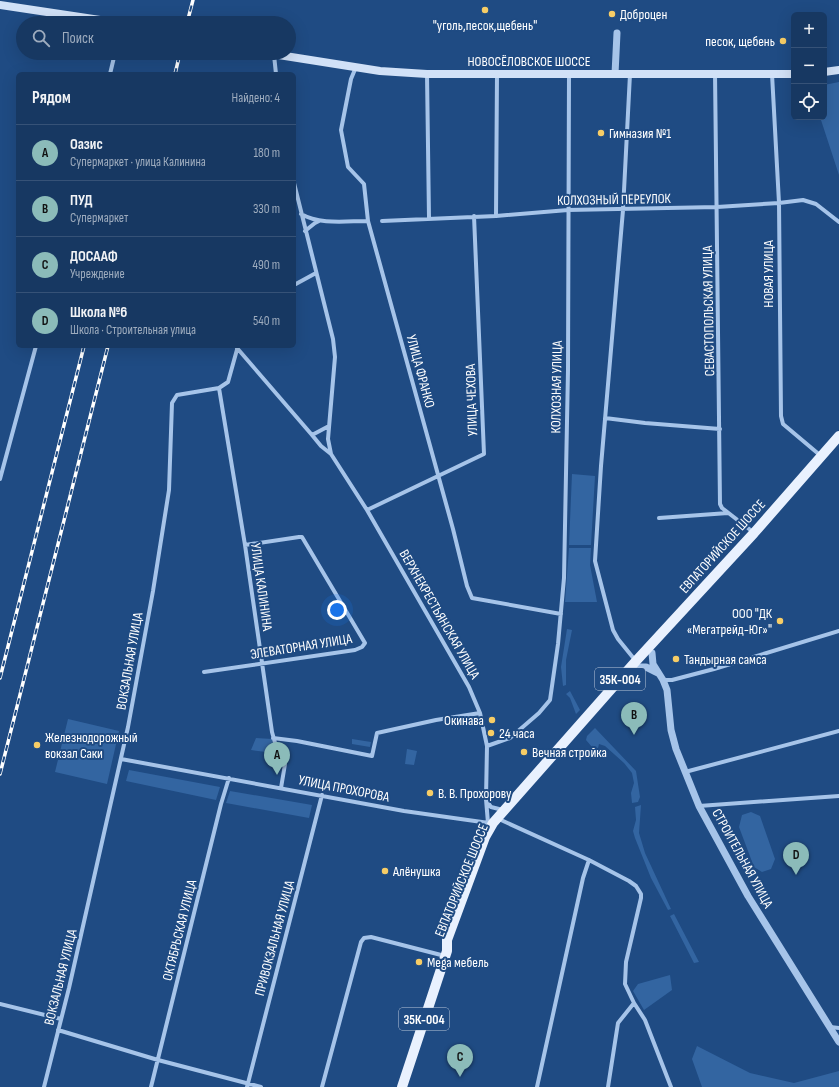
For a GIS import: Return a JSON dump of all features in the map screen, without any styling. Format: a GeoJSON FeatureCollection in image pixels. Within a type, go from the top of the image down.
{"type":"FeatureCollection","features":[{"type":"Feature","properties":{"kind":"main road"},"geometry":{"type":"LineString","coordinates":[[0,5],[73,16]]}},
{"type":"Feature","properties":{"kind":"main road","name":"НОВОСЁЛОВСКОЕ ШОССЕ"},"geometry":{"type":"LineString","coordinates":[[296,58],[380,70],[427,74],[791,74]]}},
{"type":"Feature","properties":{"kind":"main road"},"geometry":{"type":"LineString","coordinates":[[827,72],[839,70]]}},
{"type":"Feature","properties":{"kind":"main road","name":"ЕВПАТОРИЙСКОЕ ШОССЕ"},"geometry":{"type":"LineString","coordinates":[[494,822],[637,664],[839,436]]}},
{"type":"Feature","properties":{"kind":"main road","name":"ЕВПАТОРИЙСКОЕ ШОССЕ"},"geometry":{"type":"LineString","coordinates":[[402,1087],[446,954],[454,942],[490,839],[494,822],[637,664],[652,653],[765,530],[839,446]]}},
{"type":"Feature","properties":{"kind":"street"},"geometry":{"type":"LineString","coordinates":[[615,74],[617,33]]}},
{"type":"Feature","properties":{"kind":"street"},"geometry":{"type":"LineString","coordinates":[[110,72],[113,60]]}},
{"type":"Feature","properties":{"kind":"street"},"geometry":{"type":"LineString","coordinates":[[272,60],[275,72]]}},
{"type":"Feature","properties":{"kind":"street","name":"УЛИЦА ФРАНКО"},"geometry":{"type":"LineString","coordinates":[[356,67],[351,79],[340,130],[348,167],[364,184],[368,221],[453,529],[466,586],[472,598],[561,614]]}},
{"type":"Feature","properties":{"kind":"street","name":"СЕВАСТОПОЛЬСКАЯ УЛИЦА"},"geometry":{"type":"LineString","coordinates":[[715,73],[720,504],[722,508],[754,533]]}},
{"type":"Feature","properties":{"kind":"street"},"geometry":{"type":"LineString","coordinates":[[427,74],[429,218]]}},
{"type":"Feature","properties":{"kind":"street"},"geometry":{"type":"LineString","coordinates":[[496,216],[497,74]]}},
{"type":"Feature","properties":{"kind":"street","name":"КОЛХОЗНАЯ УЛИЦА"},"geometry":{"type":"LineString","coordinates":[[487,746],[510,738],[539,713],[550,700],[561,614],[564,578],[568,370],[569,74]]}},
{"type":"Feature","properties":{"kind":"street"},"geometry":{"type":"LineString","coordinates":[[630,74],[623,210],[596,521],[595,561],[613,630],[618,639],[637,664],[658,673]]}},
{"type":"Feature","properties":{"kind":"street","name":"НОВАЯ УЛИЦА"},"geometry":{"type":"LineString","coordinates":[[772,74],[779,203],[781,416],[783,424],[821,456]]}},
{"type":"Feature","properties":{"kind":"street","name":"ВЕРХНЕКРЕСТЬЯНСКАЯ УЛИЦА"},"geometry":{"type":"LineString","coordinates":[[296,192],[333,338],[335,357],[328,439],[331,454]]}},
{"type":"Feature","properties":{"kind":"street","name":"КОЛХОЗНЫЙ ПЕРЕУЛОК"},"geometry":{"type":"LineString","coordinates":[[382,221],[496,216],[568,210],[717,207],[803,200],[816,204],[839,222]]}},
{"type":"Feature","properties":{"kind":"street"},"geometry":{"type":"LineString","coordinates":[[301,214],[322,221],[368,221]]}},
{"type":"Feature","properties":{"kind":"street","name":"УЛИЦА ЧЕХОВА"},"geometry":{"type":"LineString","coordinates":[[367,510],[484,454],[474,216]]}},
{"type":"Feature","properties":{"kind":"street"},"geometry":{"type":"LineString","coordinates":[[305,231],[314,223],[322,221]]}},
{"type":"Feature","properties":{"kind":"street"},"geometry":{"type":"LineString","coordinates":[[296,284],[316,273]]}},
{"type":"Feature","properties":{"kind":"street"},"geometry":{"type":"LineString","coordinates":[[0,479],[35,348]]}},
{"type":"Feature","properties":{"kind":"street"},"geometry":{"type":"LineString","coordinates":[[220,388],[228,382],[237,348]]}},
{"type":"Feature","properties":{"kind":"street","name":"ВЕРХНЕКРЕСТЬЯНСКАЯ УЛИЦА"},"geometry":{"type":"LineString","coordinates":[[238,348],[321,446],[331,454],[367,510],[469,687],[480,713],[487,746],[486,799],[494,822]]}},
{"type":"Feature","properties":{"kind":"street","name":"УЛИЦА КАЛИНИНА"},"geometry":{"type":"LineString","coordinates":[[220,388],[245,545],[273,738],[284,764],[282,788]]}},
{"type":"Feature","properties":{"kind":"street","name":"ВОКЗАЛЬНАЯ УЛИЦА"},"geometry":{"type":"LineString","coordinates":[[44,1087],[121,759],[153,590],[169,490],[172,403],[177,395],[220,388]]}},
{"type":"Feature","properties":{"kind":"street"},"geometry":{"type":"LineString","coordinates":[[605,418],[720,429]]}},
{"type":"Feature","properties":{"kind":"street"},"geometry":{"type":"LineString","coordinates":[[312,435],[329,426]]}},
{"type":"Feature","properties":{"kind":"street"},"geometry":{"type":"LineString","coordinates":[[659,518],[728,513]]}},
{"type":"Feature","properties":{"kind":"street","name":"ЭЛЕВАТОРНАЯ УЛИЦА"},"geometry":{"type":"LineString","coordinates":[[204,672],[355,650],[365,644],[302,538],[299,537],[245,545]]}},
{"type":"Feature","properties":{"kind":"street"},"geometry":{"type":"LineString","coordinates":[[663,680],[672,680],[714,669],[839,631]]}},
{"type":"Feature","properties":{"kind":"street","name":"СТРОИТЕЛЬНАЯ УЛИЦА"},"geometry":{"type":"LineString","coordinates":[[652,653],[653,664],[663,680],[667,690],[676,749],[699,806],[748,896],[839,1042]]}},
{"type":"Feature","properties":{"kind":"street"},"geometry":{"type":"LineString","coordinates":[[273,738],[297,741],[372,756],[376,733],[436,720],[480,713]]}},
{"type":"Feature","properties":{"kind":"street"},"geometry":{"type":"LineString","coordinates":[[685,772],[839,731]]}},
{"type":"Feature","properties":{"kind":"street","name":"УЛИЦА ПРОХОРОВА"},"geometry":{"type":"LineString","coordinates":[[121,759],[404,811],[494,822],[589,860],[629,881],[636,886],[641,894],[641,904],[626,962],[625,974],[626,988],[634,1004]]}},
{"type":"Feature","properties":{"kind":"street","name":"ОКТЯБРЬСКАЯ УЛИЦА"},"geometry":{"type":"LineString","coordinates":[[152,1087],[229,778]]}},
{"type":"Feature","properties":{"kind":"street","name":"ПРИВОКЗАЛЬНАЯ УЛИЦА"},"geometry":{"type":"LineString","coordinates":[[248,1085],[322,795]]}},
{"type":"Feature","properties":{"kind":"street"},"geometry":{"type":"LineString","coordinates":[[699,806],[839,796]]}},
{"type":"Feature","properties":{"kind":"street"},"geometry":{"type":"LineString","coordinates":[[486,799],[491,807],[505,810]]}},
{"type":"Feature","properties":{"kind":"street"},"geometry":{"type":"LineString","coordinates":[[537,1087],[583,878],[589,860]]}},
{"type":"Feature","properties":{"kind":"street"},"geometry":{"type":"LineString","coordinates":[[322,1087],[364,938],[371,937],[446,954]]}},
{"type":"Feature","properties":{"kind":"street"},"geometry":{"type":"LineString","coordinates":[[0,1004],[61,1019]]}},
{"type":"Feature","properties":{"kind":"street"},"geometry":{"type":"LineString","coordinates":[[608,1087],[618,1023],[634,1004],[645,1020],[671,1087]]}},
{"type":"Feature","properties":{"kind":"street"},"geometry":{"type":"LineString","coordinates":[[830,1027],[839,1028]]}},
{"type":"Feature","properties":{"kind":"street"},"geometry":{"type":"LineString","coordinates":[[58,1030],[158,1060],[248,1085],[261,1087]]}},
{"type":"Feature","properties":{"kind":"shaded area"},"geometry":{"type":"Polygon","coordinates":[[[839,82],[839,175],[821,120],[827,120],[827,84],[839,82]]]}},
{"type":"Feature","properties":{"kind":"shaded area"},"geometry":{"type":"Polygon","coordinates":[[[572,474],[595,476],[591,545],[569,545],[572,474]]]}},
{"type":"Feature","properties":{"kind":"shaded area"},"geometry":{"type":"Polygon","coordinates":[[[569,548],[591,548],[590,565],[597,602],[565,602],[569,548]]]}},
{"type":"Feature","properties":{"kind":"shaded area"},"geometry":{"type":"Polygon","coordinates":[[[567,629],[572,630],[566,660],[566,685],[563,686],[561,667],[567,629]]]}},
{"type":"Feature","properties":{"kind":"shaded area"},"geometry":{"type":"Polygon","coordinates":[[[570,691],[580,710],[576,714],[570,698],[566,694],[570,691]]]}},
{"type":"Feature","properties":{"kind":"shaded area"},"geometry":{"type":"Polygon","coordinates":[[[68,719],[119,731],[107,784],[55,772],[68,719]]]}},
{"type":"Feature","properties":{"kind":"shaded area"},"geometry":{"type":"Polygon","coordinates":[[[595,728],[636,771],[640,797],[638,802],[632,803],[631,793],[634,783],[632,773],[624,763],[605,746],[599,744],[598,748],[592,747],[586,740],[587,736],[595,728]]]}},
{"type":"Feature","properties":{"kind":"shaded area"},"geometry":{"type":"Polygon","coordinates":[[[256,738],[272,739],[274,753],[251,750],[256,738]]]}},
{"type":"Feature","properties":{"kind":"shaded area"},"geometry":{"type":"Polygon","coordinates":[[[352,739],[371,742],[370,747],[352,744],[352,739]]]}},
{"type":"Feature","properties":{"kind":"shaded area"},"geometry":{"type":"Polygon","coordinates":[[[407,749],[417,751],[414,765],[405,764],[407,749]]]}},
{"type":"Feature","properties":{"kind":"shaded area"},"geometry":{"type":"Polygon","coordinates":[[[129,770],[220,787],[216,800],[126,781],[129,770]]]}},
{"type":"Feature","properties":{"kind":"shaded area"},"geometry":{"type":"Polygon","coordinates":[[[230,791],[312,805],[309,818],[226,803],[230,791]]]}},
{"type":"Feature","properties":{"kind":"shaded area"},"geometry":{"type":"Polygon","coordinates":[[[641,805],[639,833],[645,853],[671,909],[668,910],[651,878],[633,831],[636,820],[635,807],[641,805]]]}},
{"type":"Feature","properties":{"kind":"shaded area"},"geometry":{"type":"Polygon","coordinates":[[[751,812],[760,816],[775,859],[771,869],[762,872],[754,867],[739,827],[742,815],[751,812]]]}},
{"type":"Feature","properties":{"kind":"shaded area"},"geometry":{"type":"Polygon","coordinates":[[[674,914],[699,962],[694,963],[670,916],[674,914]]]}},
{"type":"Feature","properties":{"kind":"shaded area"},"geometry":{"type":"Polygon","coordinates":[[[670,975],[672,990],[644,1010],[633,991],[638,984],[670,975]]]}},
{"type":"Feature","properties":{"kind":"shaded area"},"geometry":{"type":"Polygon","coordinates":[[[697,1046],[750,1073],[794,1083],[839,1071],[839,1087],[702,1087],[692,1059],[697,1046]]]}},
{"type":"Feature","properties":{"kind":"railway"},"geometry":{"type":"LineString","coordinates":[[189,16],[193,0]]}},
{"type":"Feature","properties":{"kind":"railway"},"geometry":{"type":"LineString","coordinates":[[175,72],[178,60]]}},
{"type":"Feature","properties":{"kind":"railway"},"geometry":{"type":"LineString","coordinates":[[0,678],[83,348]]}},
{"type":"Feature","properties":{"kind":"railway"},"geometry":{"type":"LineString","coordinates":[[0,774],[107,348]]}},
{"type":"Feature","properties":{"kind":"place","name":"\"уголь,песок,щебень\""},"geometry":{"type":"Point","coordinates":[485,10]}},
{"type":"Feature","properties":{"kind":"place","name":"Доброцен"},"geometry":{"type":"Point","coordinates":[612,14]}},
{"type":"Feature","properties":{"kind":"place","name":"песок, щебень"},"geometry":{"type":"Point","coordinates":[783,41]}},
{"type":"Feature","properties":{"kind":"place","name":"Гимназия №1"},"geometry":{"type":"Point","coordinates":[601,133]}},
{"type":"Feature","properties":{"kind":"place","name":"ООО \"ДК «Мегатрейд-Юг»\""},"geometry":{"type":"Point","coordinates":[780,621]}},
{"type":"Feature","properties":{"kind":"place","name":"Тандырная самса"},"geometry":{"type":"Point","coordinates":[676,659]}},
{"type":"Feature","properties":{"kind":"place","name":"Окинава"},"geometry":{"type":"Point","coordinates":[492,720]}},
{"type":"Feature","properties":{"kind":"place","name":"24 часа"},"geometry":{"type":"Point","coordinates":[491,733]}},
{"type":"Feature","properties":{"kind":"place","name":"ПУД"},"geometry":{"type":"Point","coordinates":[634,735]}},
{"type":"Feature","properties":{"kind":"place","name":"Железнодорожный вокзал Саки"},"geometry":{"type":"Point","coordinates":[37,745]}},
{"type":"Feature","properties":{"kind":"place","name":"Вечная стройка"},"geometry":{"type":"Point","coordinates":[524,752]}},
{"type":"Feature","properties":{"kind":"place","name":"Оазис"},"geometry":{"type":"Point","coordinates":[277,775]}},
{"type":"Feature","properties":{"kind":"place","name":"В. В. Прохорову"},"geometry":{"type":"Point","coordinates":[430,793]}},
{"type":"Feature","properties":{"kind":"place","name":"Алёнушка"},"geometry":{"type":"Point","coordinates":[385,871]}},
{"type":"Feature","properties":{"kind":"place","name":"Школа №6"},"geometry":{"type":"Point","coordinates":[796,875]}},
{"type":"Feature","properties":{"kind":"place","name":"Mega мебель"},"geometry":{"type":"Point","coordinates":[419,962]}},
{"type":"Feature","properties":{"kind":"place","name":"ДОСААФ"},"geometry":{"type":"Point","coordinates":[460,1077]}}]}
